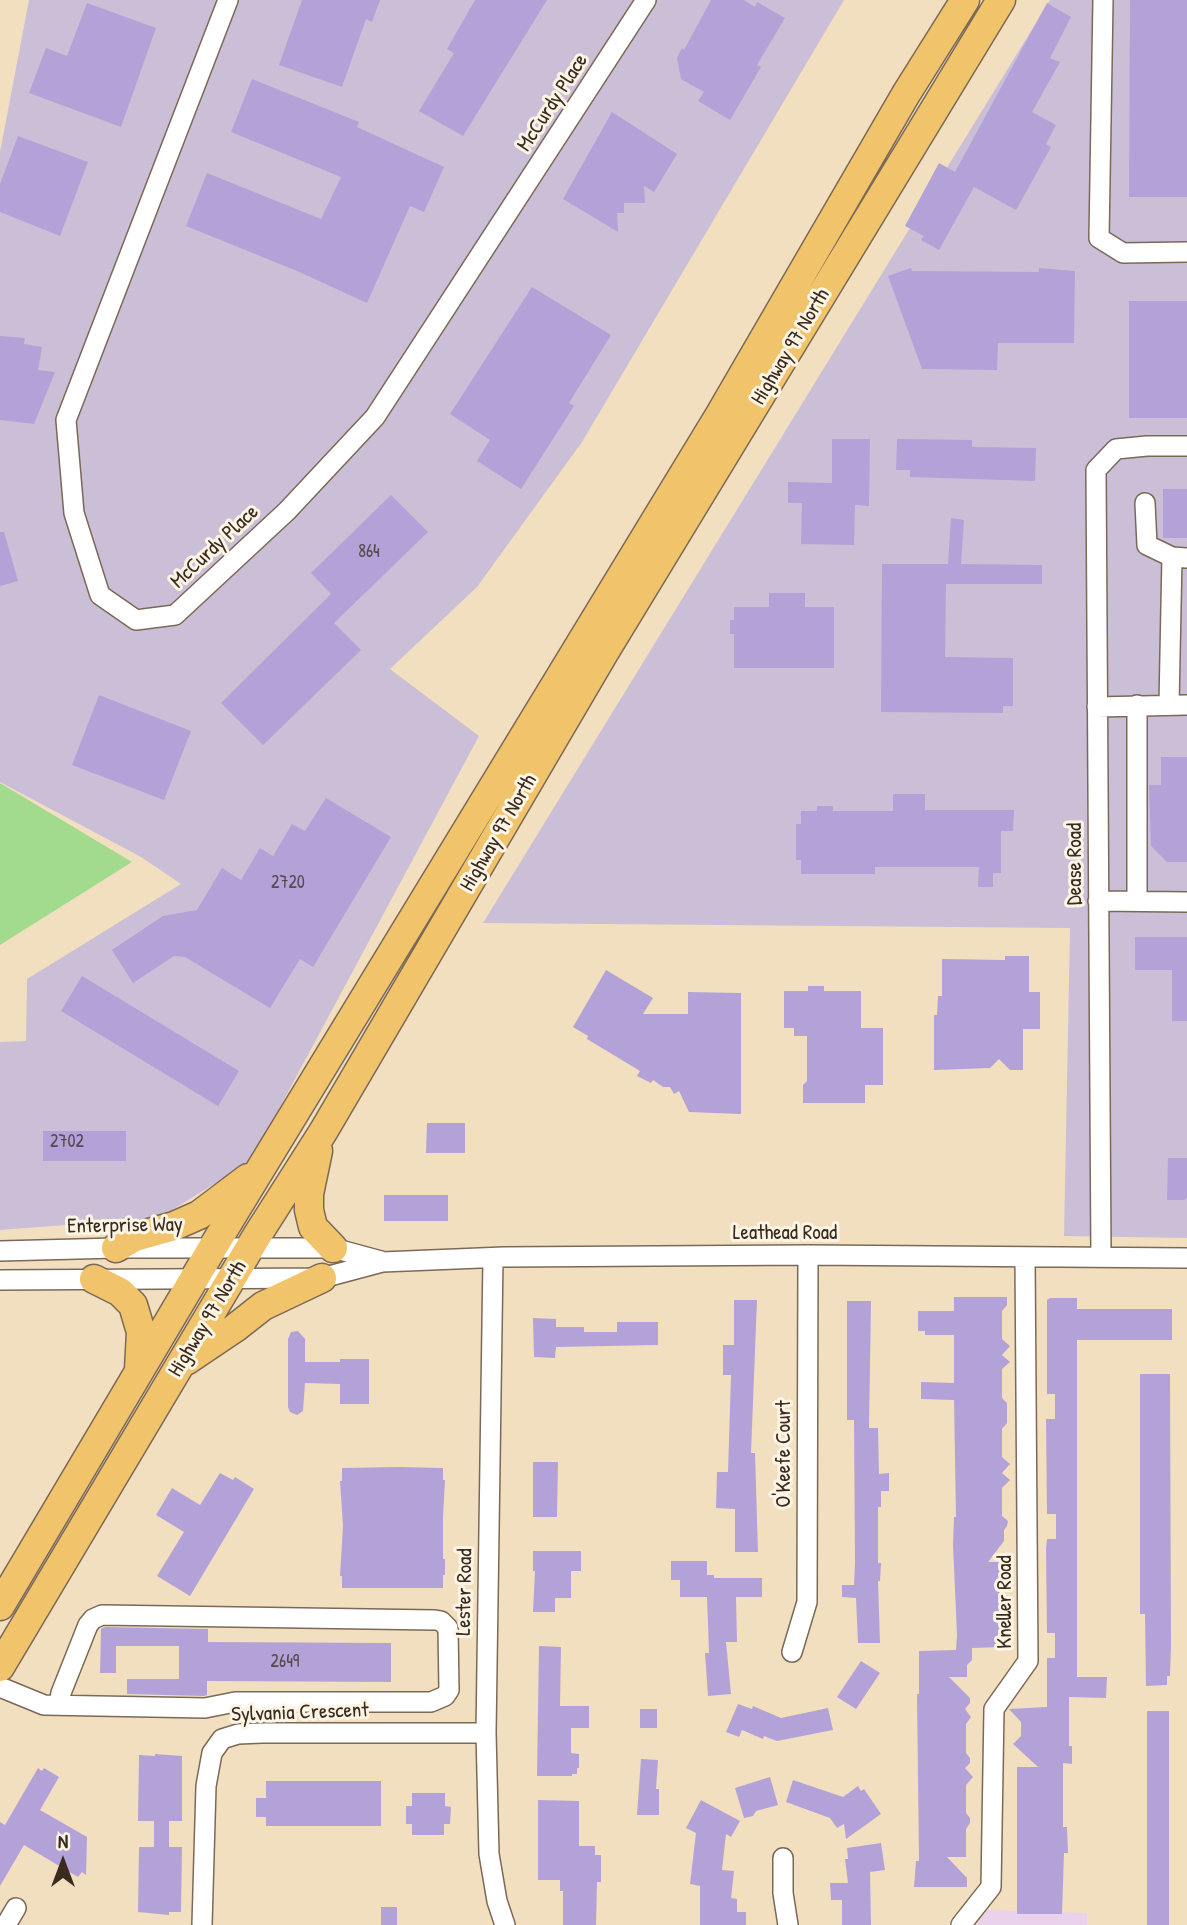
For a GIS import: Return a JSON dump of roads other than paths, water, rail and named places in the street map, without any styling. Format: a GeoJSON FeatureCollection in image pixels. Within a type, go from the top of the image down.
{"type":"FeatureCollection","features":[{"type":"Feature","properties":{"kind":"highway","name":"Highway 97 North"},"geometry":{"type":"LineString","coordinates":[[0,1606],[213,1247],[712,428],[906,94],[965,0]]}},
{"type":"Feature","properties":{"kind":"highway","name":"Highway 97 North"},"geometry":{"type":"LineString","coordinates":[[0,1667],[250,1248],[323,1132],[597,665],[1001,0]]}},
{"type":"Feature","properties":{"kind":"highway"},"geometry":{"type":"LineString","coordinates":[[323,1132],[309,1194],[309,1210],[313,1227],[333,1248]]}},
{"type":"Feature","properties":{"kind":"highway"},"geometry":{"type":"LineString","coordinates":[[116,1248],[135,1237],[174,1226],[199,1215],[264,1165]]}},
{"type":"Feature","properties":{"kind":"highway"},"geometry":{"type":"LineString","coordinates":[[180,1364],[263,1306],[322,1278]]}},
{"type":"Feature","properties":{"kind":"highway"},"geometry":{"type":"LineString","coordinates":[[94,1279],[120,1292],[133,1305],[141,1332],[139,1372]]}},
{"type":"Feature","properties":{"kind":"street","name":"McCurdy Place"},"geometry":{"type":"LineString","coordinates":[[228,0],[66,420],[74,513],[100,596],[136,620],[175,615],[287,511],[375,417],[646,0]]}},
{"type":"Feature","properties":{"kind":"street"},"geometry":{"type":"LineString","coordinates":[[1103,0],[1100,238],[1123,253],[1187,252]]}},
{"type":"Feature","properties":{"kind":"street","name":"Dease Road"},"geometry":{"type":"LineString","coordinates":[[1101,1257],[1096,470],[1116,449],[1187,446]]}},
{"type":"Feature","properties":{"kind":"street"},"geometry":{"type":"LineString","coordinates":[[1097,707],[1178,704],[1179,557],[1147,545],[1145,503]]}},
{"type":"Feature","properties":{"kind":"street"},"geometry":{"type":"LineString","coordinates":[[1137,901],[1138,705]]}},
{"type":"Feature","properties":{"kind":"street"},"geometry":{"type":"LineString","coordinates":[[1098,901],[1187,902]]}},
{"type":"Feature","properties":{"kind":"street","name":"Leathead Road"},"geometry":{"type":"LineString","coordinates":[[250,1248],[333,1248],[382,1262]]}},
{"type":"Feature","properties":{"kind":"street","name":"Enterprise Way"},"geometry":{"type":"LineString","coordinates":[[0,1251],[250,1248]]}},
{"type":"Feature","properties":{"kind":"street","name":"Leathead Road"},"geometry":{"type":"LineString","coordinates":[[195,1278],[322,1278],[382,1262],[493,1258],[808,1255],[1187,1258]]}},
{"type":"Feature","properties":{"kind":"street","name":"O'Keefe Court"},"geometry":{"type":"LineString","coordinates":[[792,1651],[807,1601],[808,1255]]}},
{"type":"Feature","properties":{"kind":"street","name":"Kneller Road"},"geometry":{"type":"LineString","coordinates":[[961,1925],[991,1887],[994,1709],[1028,1661],[1025,1257]]}},
{"type":"Feature","properties":{"kind":"street","name":"Lester Road"},"geometry":{"type":"LineString","coordinates":[[493,1258],[486,1733],[489,1854],[497,1901],[505,1925]]}},
{"type":"Feature","properties":{"kind":"street"},"geometry":{"type":"LineString","coordinates":[[0,1280],[195,1278]]}},
{"type":"Feature","properties":{"kind":"street"},"geometry":{"type":"LineString","coordinates":[[0,1687],[38,1704],[59,1705],[205,1708],[235,1702],[431,1702],[445,1696],[449,1690],[448,1628],[441,1621],[435,1620],[102,1615],[93,1619],[89,1625],[61,1693],[59,1705]]}},
{"type":"Feature","properties":{"kind":"street","name":"Sylvania Crescent"},"geometry":{"type":"LineString","coordinates":[[202,1925],[206,1787],[212,1753],[222,1740],[238,1734],[262,1733],[486,1733]]}},
{"type":"Feature","properties":{"kind":"street"},"geometry":{"type":"LineString","coordinates":[[783,1858],[783,1893],[788,1925]]}}]}
